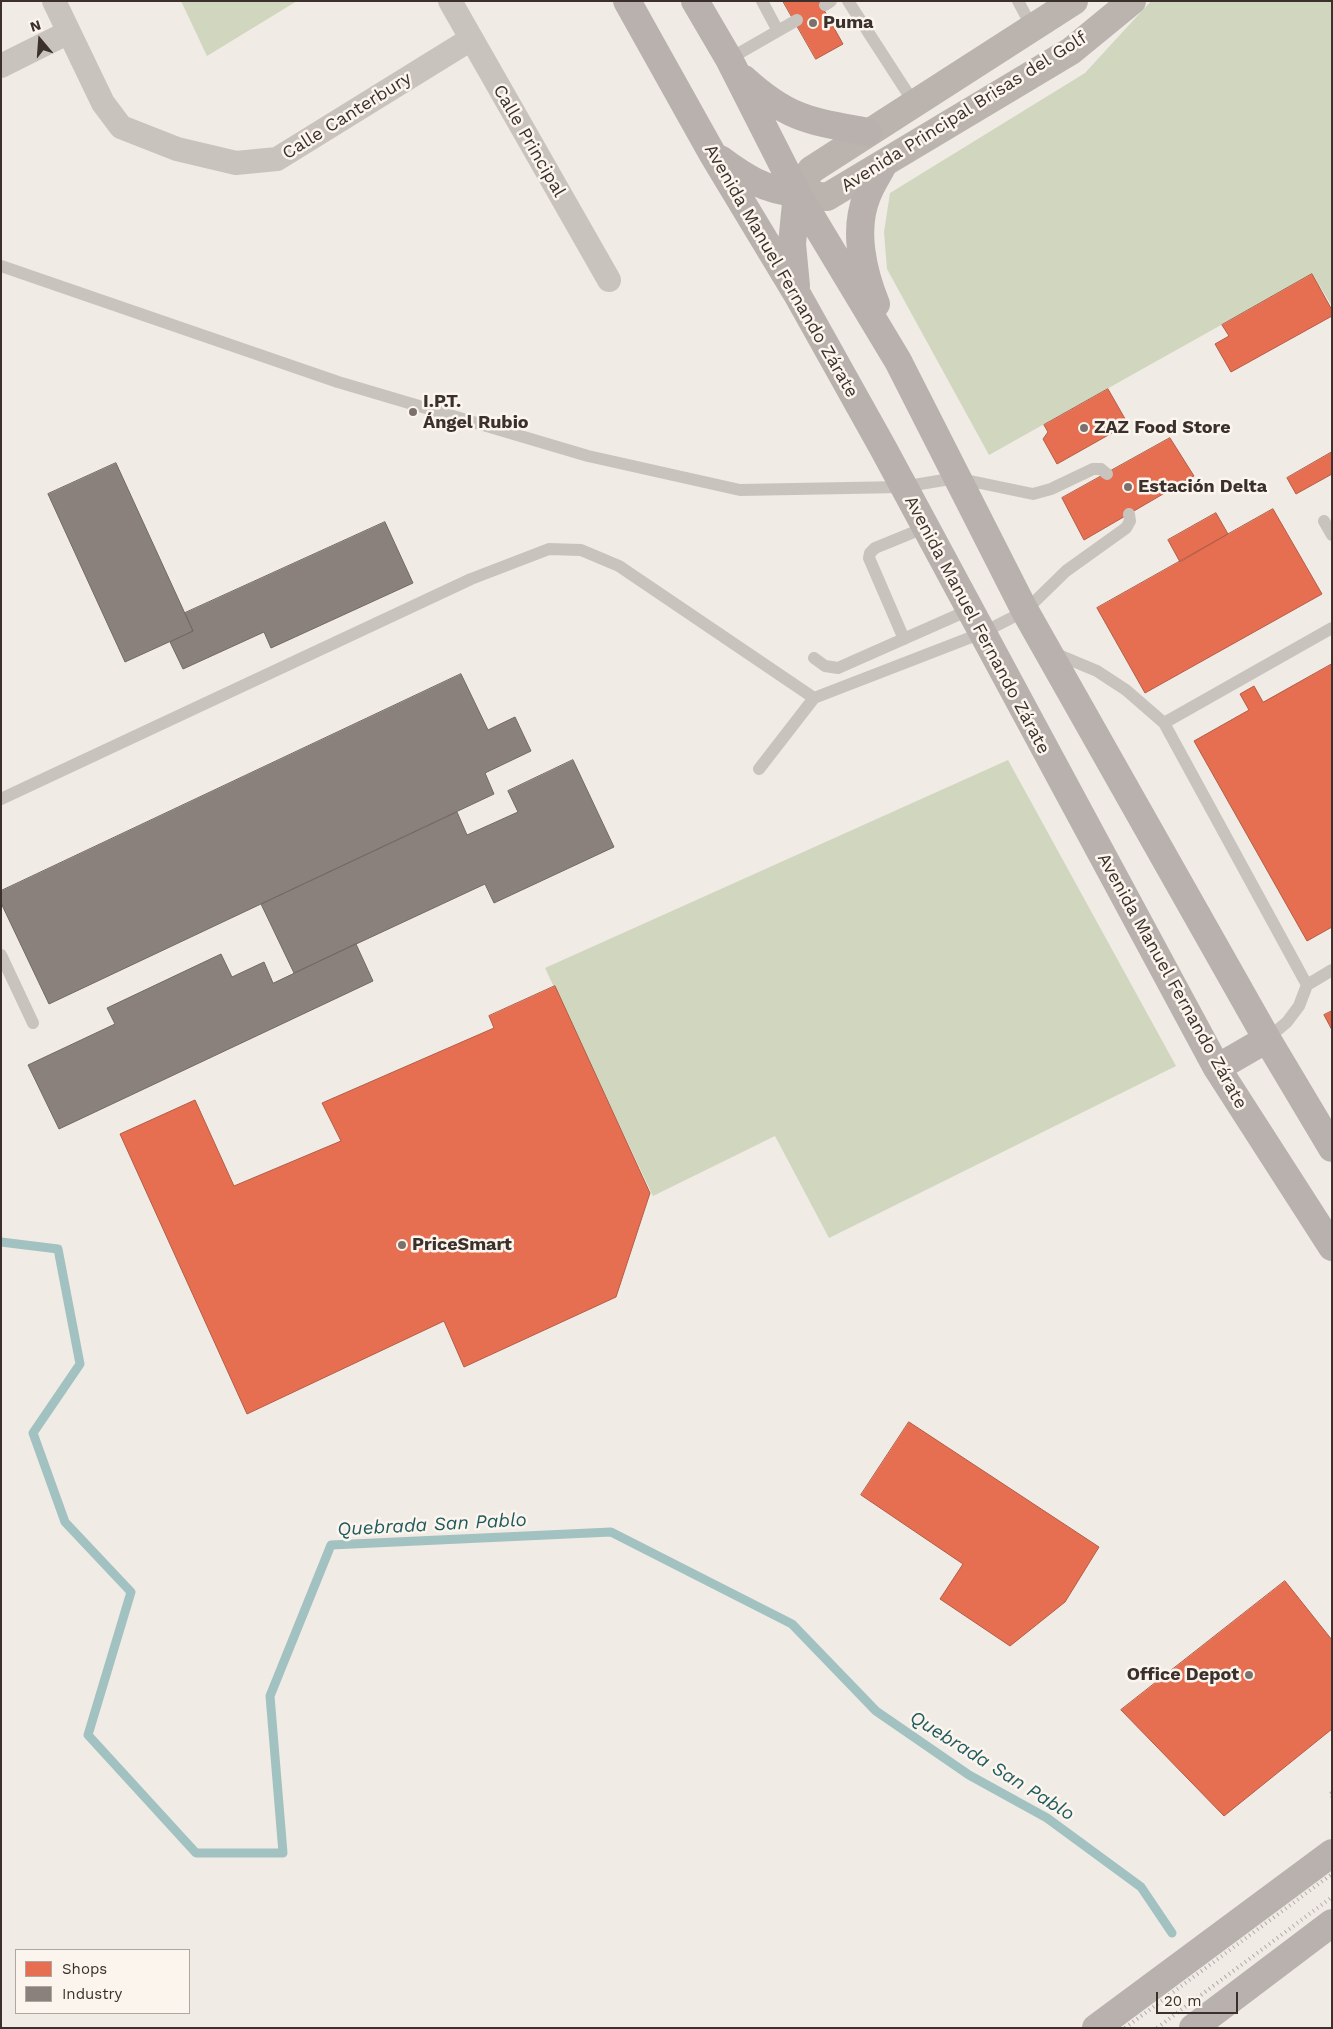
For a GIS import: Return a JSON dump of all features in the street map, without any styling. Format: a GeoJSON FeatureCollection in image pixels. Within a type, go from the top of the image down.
{"type":"FeatureCollection","features":[{"type":"Feature","properties":{"kind":"main road","name":"Avenida Manuel Fernando Zárate"},"geometry":{"type":"LineString","coordinates":[[626,1],[712,153],[798,294],[1216,1068],[1328,1239]]}},
{"type":"Feature","properties":{"kind":"main road"},"geometry":{"type":"LineString","coordinates":[[695,1],[732,65],[797,194],[898,361],[1025,611],[1267,1040],[1332,1148]]}},
{"type":"Feature","properties":{"kind":"main road"},"geometry":{"type":"LineString","coordinates":[[732,65],[763,97],[787,113],[811,122],[868,132]]}},
{"type":"Feature","properties":{"kind":"main road"},"geometry":{"type":"LineString","coordinates":[[712,153],[742,176],[761,186],[779,192],[797,194]]}},
{"type":"Feature","properties":{"kind":"main road"},"geometry":{"type":"LineString","coordinates":[[883,165],[866,198],[860,246],[874,300],[898,361]]}},
{"type":"Feature","properties":{"kind":"main road"},"geometry":{"type":"LineString","coordinates":[[797,194],[792,244],[798,294]]}},
{"type":"Feature","properties":{"kind":"main road"},"geometry":{"type":"LineString","coordinates":[[1216,1068],[1267,1040]]}},
{"type":"Feature","properties":{"kind":"main road"},"geometry":{"type":"LineString","coordinates":[[1096,2028],[1332,1853]]}},
{"type":"Feature","properties":{"kind":"main road"},"geometry":{"type":"LineString","coordinates":[[1193,2028],[1332,1923]]}},
{"type":"Feature","properties":{"kind":"street","name":"Calle Canterbury"},"geometry":{"type":"LineString","coordinates":[[54,1],[103,103],[121,127],[177,148],[236,162],[277,159],[471,39]]}},
{"type":"Feature","properties":{"kind":"street","name":"Calle Principal"},"geometry":{"type":"LineString","coordinates":[[450,1],[609,280]]}},
{"type":"Feature","properties":{"kind":"street","name":"Avenida Principal Brisas del Golf"},"geometry":{"type":"LineString","coordinates":[[1074,1],[810,170],[797,194],[827,196],[883,165],[1071,51],[1132,1]]}},
{"type":"Feature","properties":{"kind":"street"},"geometry":{"type":"LineString","coordinates":[[1,66],[69,32]]}},
{"type":"Feature","properties":{"kind":"street"},"geometry":{"type":"LineString","coordinates":[[914,103],[932,135]]}},
{"type":"Feature","properties":{"kind":"lane"},"geometry":{"type":"LineString","coordinates":[[762,1],[778,31]]}},
{"type":"Feature","properties":{"kind":"lane"},"geometry":{"type":"LineString","coordinates":[[848,1],[914,103]]}},
{"type":"Feature","properties":{"kind":"lane"},"geometry":{"type":"LineString","coordinates":[[1018,1],[1033,29]]}},
{"type":"Feature","properties":{"kind":"lane"},"geometry":{"type":"LineString","coordinates":[[732,65],[778,31],[797,20]]}},
{"type":"Feature","properties":{"kind":"lane"},"geometry":{"type":"LineString","coordinates":[[1,266],[338,382],[588,456],[740,490],[902,487],[956,478],[1033,494],[1051,489],[1093,470],[1101,469],[1107,474]]}},
{"type":"Feature","properties":{"kind":"lane"},"geometry":{"type":"LineString","coordinates":[[814,658],[825,666],[838,668],[904,639],[1025,611],[1066,571],[1126,528],[1130,522],[1129,514]]}},
{"type":"Feature","properties":{"kind":"lane"},"geometry":{"type":"LineString","coordinates":[[1324,521],[1332,535]]}},
{"type":"Feature","properties":{"kind":"lane"},"geometry":{"type":"LineString","coordinates":[[904,639],[869,558],[870,553],[875,548],[924,528]]}},
{"type":"Feature","properties":{"kind":"lane"},"geometry":{"type":"LineString","coordinates":[[1,799],[471,579],[550,549],[580,550],[620,566],[814,698]]}},
{"type":"Feature","properties":{"kind":"lane"},"geometry":{"type":"LineString","coordinates":[[759,769],[814,698],[976,622]]}},
{"type":"Feature","properties":{"kind":"lane"},"geometry":{"type":"LineString","coordinates":[[1164,723],[1332,628]]}},
{"type":"Feature","properties":{"kind":"lane"},"geometry":{"type":"LineString","coordinates":[[1047,650],[1098,671],[1126,690],[1164,723],[1307,984]]}},
{"type":"Feature","properties":{"kind":"lane"},"geometry":{"type":"LineString","coordinates":[[1,955],[33,1023]]}},
{"type":"Feature","properties":{"kind":"lane"},"geometry":{"type":"LineString","coordinates":[[1267,1040],[1287,1022],[1299,1006],[1307,984],[1332,970]]}},
{"type":"Feature","properties":{"kind":"path"},"geometry":{"type":"LineString","coordinates":[[1332,1792],[1330,1794],[1332,1797]]}},
{"type":"Feature","properties":{"kind":"green space"},"geometry":{"type":"Polygon","coordinates":[[[181,1],[297,1],[207,56],[181,1]]]}},
{"type":"Feature","properties":{"kind":"green space"},"geometry":{"type":"Polygon","coordinates":[[[1151,1],[1332,1],[1332,306],[1312,274],[989,455],[887,269],[884,232],[890,193],[1085,73],[1151,1]]]}},
{"type":"Feature","properties":{"kind":"green space"},"geometry":{"type":"Polygon","coordinates":[[[1008,760],[1176,1066],[829,1238],[775,1136],[653,1196],[545,968],[1008,760]]]}},
{"type":"Feature","properties":{"kind":"building: Shops","name":"Puma"},"geometry":{"type":"Polygon","coordinates":[[[783,1],[819,1],[843,44],[816,59],[783,1]]]}},
{"type":"Feature","properties":{"kind":"building: Shops"},"geometry":{"type":"Polygon","coordinates":[[[1312,274],[1332,310],[1332,316],[1231,372],[1215,344],[1229,336],[1222,325],[1312,274]]]}},
{"type":"Feature","properties":{"kind":"building: Shops","name":"ZAZ Food Store"},"geometry":{"type":"Polygon","coordinates":[[[1108,389],[1128,424],[1057,464],[1043,439],[1048,432],[1044,425],[1108,389]]]}},
{"type":"Feature","properties":{"kind":"building: Shops","name":"Estación Delta"},"geometry":{"type":"Polygon","coordinates":[[[1170,438],[1194,476],[1084,540],[1062,498],[1170,438]]]}},
{"type":"Feature","properties":{"kind":"building: Shops"},"geometry":{"type":"Polygon","coordinates":[[[1332,452],[1332,474],[1296,494],[1287,478],[1332,452]]]}},
{"type":"Feature","properties":{"kind":"building: Shops"},"geometry":{"type":"Polygon","coordinates":[[[1273,509],[1322,594],[1145,693],[1097,608],[1273,509]]]}},
{"type":"Feature","properties":{"kind":"building: Shops"},"geometry":{"type":"Polygon","coordinates":[[[1216,513],[1228,534],[1180,562],[1168,540],[1216,513]]]}},
{"type":"Feature","properties":{"kind":"building: Shops"},"geometry":{"type":"Polygon","coordinates":[[[1332,664],[1332,927],[1307,941],[1194,741],[1249,710],[1240,694],[1254,686],[1263,702],[1332,664]]]}},
{"type":"Feature","properties":{"kind":"building: Shops","name":"PriceSmart"},"geometry":{"type":"Polygon","coordinates":[[[555,986],[650,1193],[616,1297],[464,1367],[444,1321],[247,1414],[120,1134],[195,1100],[234,1186],[341,1141],[322,1103],[494,1028],[489,1016],[555,986]]]}},
{"type":"Feature","properties":{"kind":"building: Shops"},"geometry":{"type":"Polygon","coordinates":[[[1332,1011],[1332,1030],[1324,1015],[1332,1011]]]}},
{"type":"Feature","properties":{"kind":"building: Shops"},"geometry":{"type":"Polygon","coordinates":[[[909,1422],[1099,1547],[1065,1602],[1010,1646],[940,1599],[963,1564],[861,1495],[909,1422]]]}},
{"type":"Feature","properties":{"kind":"building: Shops","name":"Office Depot"},"geometry":{"type":"Polygon","coordinates":[[[1285,1581],[1332,1640],[1332,1729],[1224,1816],[1121,1710],[1285,1581]]]}},
{"type":"Feature","properties":{"kind":"building: Industry"},"geometry":{"type":"Polygon","coordinates":[[[116,463],[193,631],[125,662],[48,494],[116,463]]]}},
{"type":"Feature","properties":{"kind":"building: Industry"},"geometry":{"type":"Polygon","coordinates":[[[385,522],[413,583],[271,648],[264,632],[183,669],[170,642],[193,631],[185,613],[385,522]]]}},
{"type":"Feature","properties":{"kind":"building: Industry"},"geometry":{"type":"Polygon","coordinates":[[[461,674],[488,730],[515,717],[531,751],[485,773],[494,794],[49,1004],[1,903],[1,891],[461,674]]]}},
{"type":"Feature","properties":{"kind":"building: Industry"},"geometry":{"type":"Polygon","coordinates":[[[573,760],[614,847],[494,903],[485,884],[294,973],[261,904],[457,812],[467,835],[518,812],[508,791],[573,760]]]}},
{"type":"Feature","properties":{"kind":"building: Industry"},"geometry":{"type":"Polygon","coordinates":[[[356,944],[373,981],[59,1129],[28,1065],[115,1024],[107,1008],[221,954],[232,977],[264,962],[273,983],[356,944]]]}},
{"type":"Feature","properties":{"kind":"waterway","name":"Quebrada San Pablo"},"geometry":{"type":"LineString","coordinates":[[1,1242],[58,1249],[80,1364],[33,1433],[65,1522],[131,1592],[88,1735],[196,1853],[283,1853],[270,1696],[331,1545],[611,1532],[792,1624],[876,1711],[969,1775],[1047,1818],[1141,1887],[1172,1933]]}},
{"type":"Feature","properties":{"kind":"railway"},"geometry":{"type":"LineString","coordinates":[[1125,2028],[1332,1874]]}},
{"type":"Feature","properties":{"kind":"railway"},"geometry":{"type":"LineString","coordinates":[[1157,2028],[1332,1897]]}},
{"type":"Feature","properties":{"kind":"place","name":"Puma"},"geometry":{"type":"Point","coordinates":[813,23]}},
{"type":"Feature","properties":{"kind":"place","name":"I.P.T. Ángel Rubio"},"geometry":{"type":"Point","coordinates":[413,412]}},
{"type":"Feature","properties":{"kind":"place","name":"ZAZ Food Store"},"geometry":{"type":"Point","coordinates":[1084,428]}},
{"type":"Feature","properties":{"kind":"place","name":"Estación Delta"},"geometry":{"type":"Point","coordinates":[1128,487]}},
{"type":"Feature","properties":{"kind":"place","name":"PriceSmart"},"geometry":{"type":"Point","coordinates":[402,1245]}},
{"type":"Feature","properties":{"kind":"place","name":"Office Depot"},"geometry":{"type":"Point","coordinates":[1249,1675]}}]}
